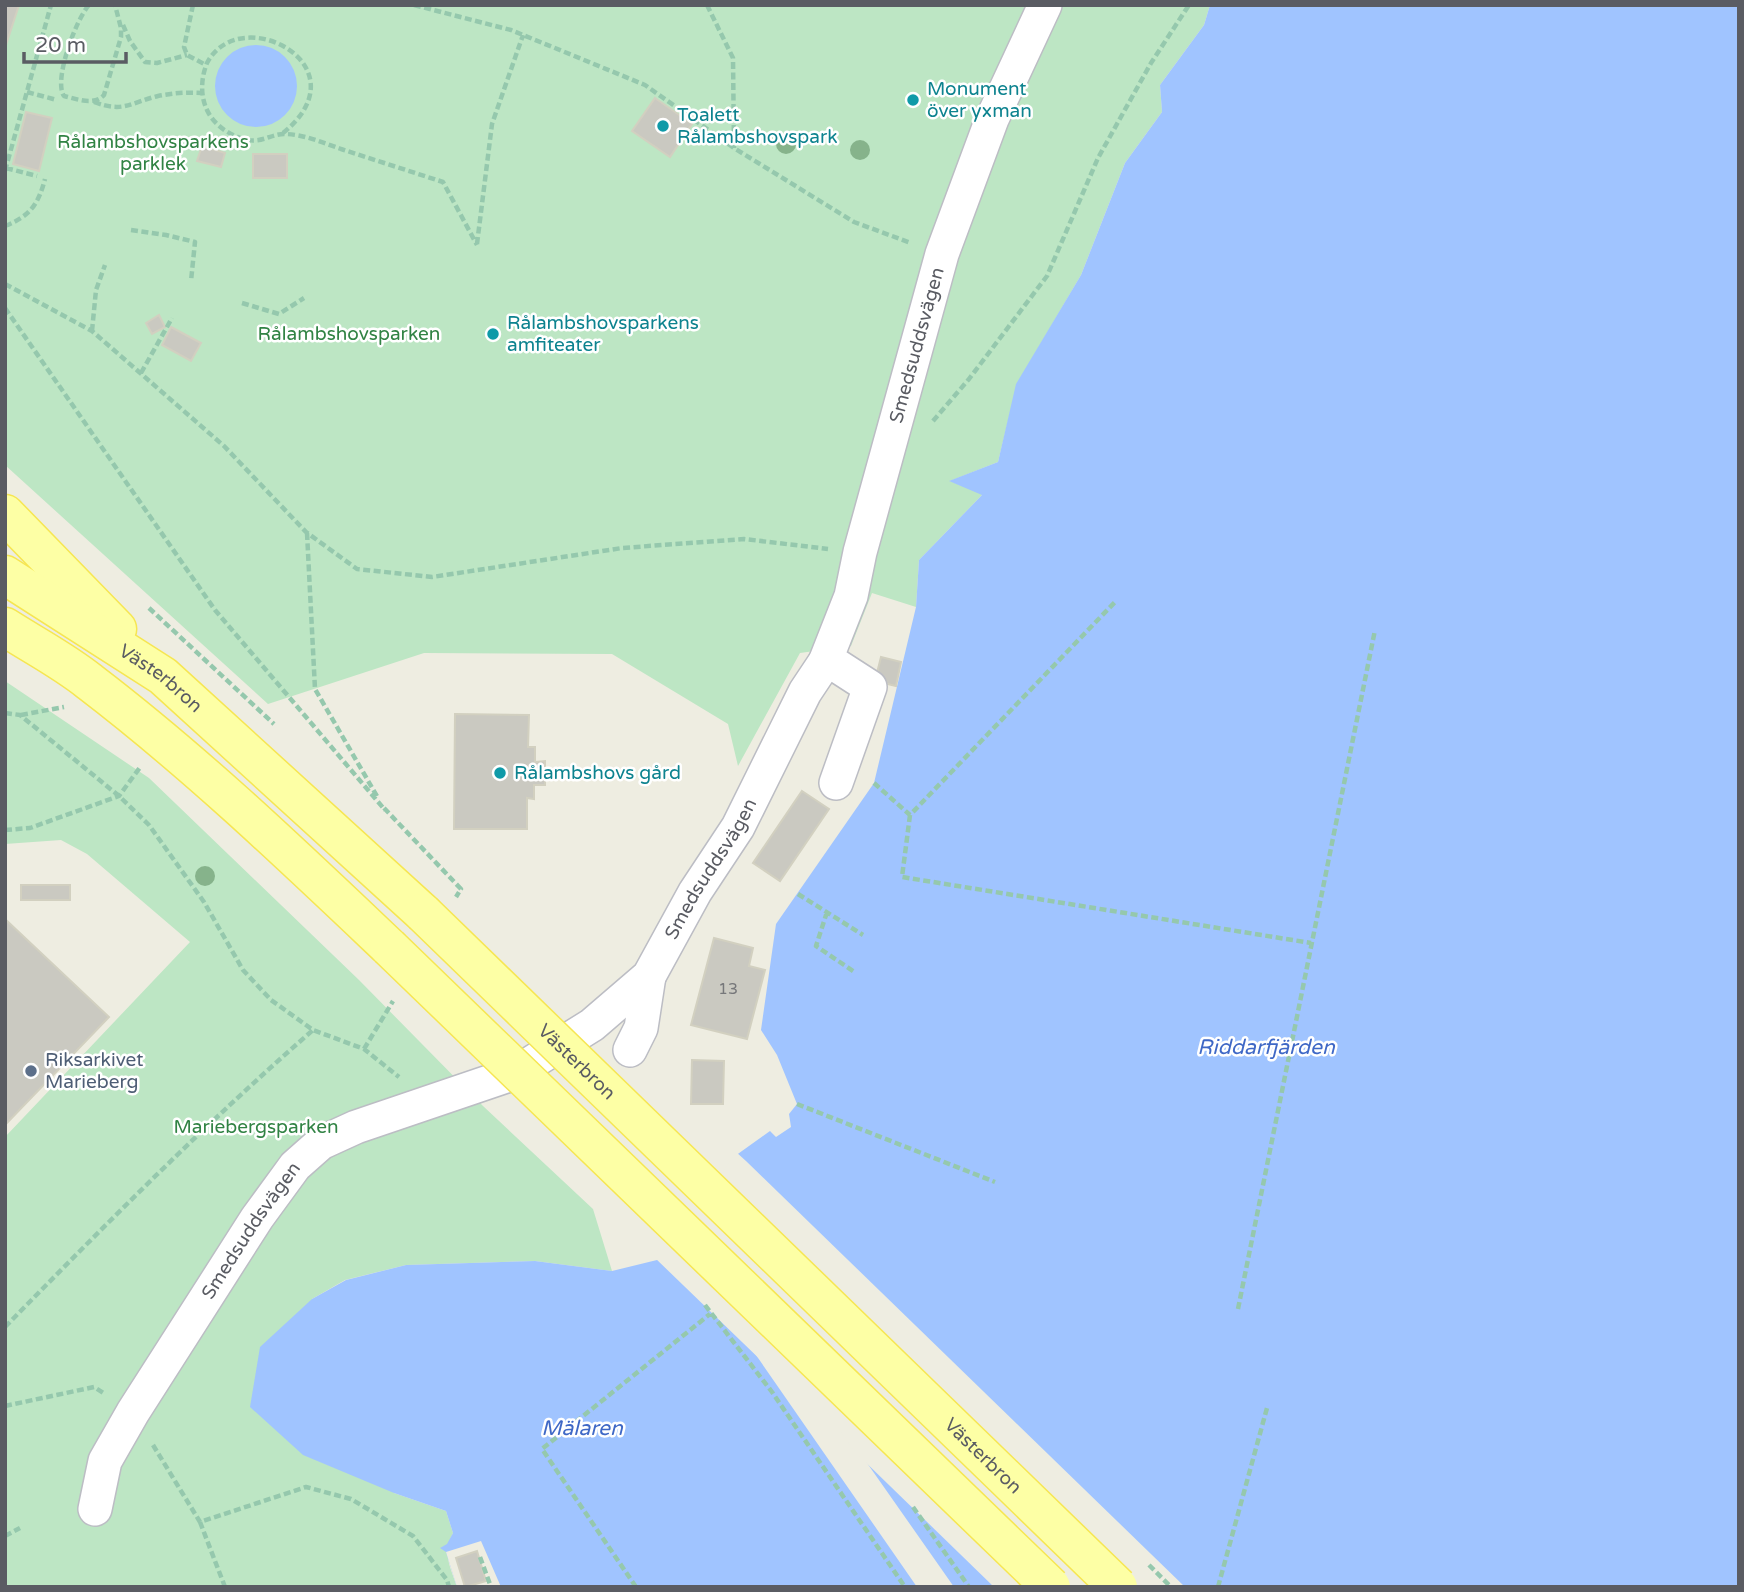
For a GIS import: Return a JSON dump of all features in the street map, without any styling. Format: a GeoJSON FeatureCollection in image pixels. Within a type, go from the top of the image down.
{"type":"FeatureCollection","features":[{"type":"Feature","properties":{"kind":"main road"},"geometry":{"type":"LineString","coordinates":[[5,514],[163,676]]}},
{"type":"Feature","properties":{"kind":"main road","name":"Västerbron"},"geometry":{"type":"LineString","coordinates":[[5,575],[163,676],[439,906],[1118,1587]]}},
{"type":"Feature","properties":{"kind":"main road"},"geometry":{"type":"LineString","coordinates":[[5,627],[88,680],[179,754],[268,832],[1051,1587]]}},
{"type":"Feature","properties":{"kind":"street","name":"Smedsuddsvägen"},"geometry":{"type":"LineString","coordinates":[[95,1509],[105,1461],[133,1412],[257,1218],[295,1166],[321,1143],[356,1127],[515,1073],[592,1026],[649,976],[695,892],[738,827],[805,692],[825,662],[851,596],[860,552],[942,254],[992,119],[1045,5]]}},
{"type":"Feature","properties":{"kind":"street"},"geometry":{"type":"LineString","coordinates":[[825,662],[839,667],[870,687],[836,783]]}},
{"type":"Feature","properties":{"kind":"street"},"geometry":{"type":"LineString","coordinates":[[630,1050],[641,1028],[649,976]]}},
{"type":"Feature","properties":{"kind":"path"},"geometry":{"type":"LineString","coordinates":[[37,176],[6,169],[51,5]]}},
{"type":"Feature","properties":{"kind":"path"},"geometry":{"type":"LineString","coordinates":[[89,5],[72,36],[60,80],[60,90],[64,96],[110,108],[125,107],[168,94],[202,93]]}},
{"type":"Feature","properties":{"kind":"path"},"geometry":{"type":"LineString","coordinates":[[115,5],[130,41],[145,62],[158,63],[187,55]]}},
{"type":"Feature","properties":{"kind":"path"},"geometry":{"type":"LineString","coordinates":[[193,5],[184,47],[187,55],[206,65]]}},
{"type":"Feature","properties":{"kind":"path"},"geometry":{"type":"LineString","coordinates":[[414,5],[523,35],[645,85],[734,148],[854,222],[942,254]]}},
{"type":"Feature","properties":{"kind":"path"},"geometry":{"type":"LineString","coordinates":[[707,5],[733,58],[734,148]]}},
{"type":"Feature","properties":{"kind":"path"},"geometry":{"type":"LineString","coordinates":[[927,429],[969,379],[1047,276],[1098,158],[1151,63],[1189,5]]}},
{"type":"Feature","properties":{"kind":"path"},"geometry":{"type":"LineString","coordinates":[[92,102],[100,100],[104,95],[121,37],[119,18]]}},
{"type":"Feature","properties":{"kind":"path"},"geometry":{"type":"LineString","coordinates":[[251,32],[269,34],[286,41],[299,53],[308,70],[310,88],[306,106],[297,122],[283,134],[265,140],[247,140],[230,134],[216,124],[206,110],[202,75],[220,45],[234,36],[251,32]]}},
{"type":"Feature","properties":{"kind":"path"},"geometry":{"type":"LineString","coordinates":[[283,134],[312,140],[443,182],[477,245],[492,124],[523,35]]}},
{"type":"Feature","properties":{"kind":"path"},"geometry":{"type":"LineString","coordinates":[[27,92],[57,100]]}},
{"type":"Feature","properties":{"kind":"path"},"geometry":{"type":"LineString","coordinates":[[5,226],[26,215],[39,201],[45,179]]}},
{"type":"Feature","properties":{"kind":"path"},"geometry":{"type":"LineString","coordinates":[[131,230],[166,234],[195,242],[191,281]]}},
{"type":"Feature","properties":{"kind":"path"},"geometry":{"type":"LineString","coordinates":[[92,331],[96,290],[105,265]]}},
{"type":"Feature","properties":{"kind":"path"},"geometry":{"type":"LineString","coordinates":[[5,284],[92,331],[224,446],[306,532],[357,569],[432,577],[622,548],[744,540],[860,552]]}},
{"type":"Feature","properties":{"kind":"path"},"geometry":{"type":"LineString","coordinates":[[242,303],[279,314],[304,298]]}},
{"type":"Feature","properties":{"kind":"path"},"geometry":{"type":"LineString","coordinates":[[5,308],[215,610],[385,810],[461,889],[439,906]]}},
{"type":"Feature","properties":{"kind":"path"},"geometry":{"type":"LineString","coordinates":[[141,373],[172,318]]}},
{"type":"Feature","properties":{"kind":"path"},"geometry":{"type":"LineString","coordinates":[[306,532],[315,689],[385,810]]}},
{"type":"Feature","properties":{"kind":"path"},"geometry":{"type":"LineString","coordinates":[[1115,602],[911,815],[902,877],[1311,943]]}},
{"type":"Feature","properties":{"kind":"path"},"geometry":{"type":"LineString","coordinates":[[1238,1309],[1376,630]]}},
{"type":"Feature","properties":{"kind":"path"},"geometry":{"type":"LineString","coordinates":[[5,713],[20,715],[64,707]]}},
{"type":"Feature","properties":{"kind":"path"},"geometry":{"type":"LineString","coordinates":[[20,715],[120,796],[149,825],[204,902],[243,970],[271,1000],[313,1030],[365,1049],[429,1102]]}},
{"type":"Feature","properties":{"kind":"path"},"geometry":{"type":"LineString","coordinates":[[5,830],[30,828],[120,796],[145,761]]}},
{"type":"Feature","properties":{"kind":"path"},"geometry":{"type":"LineString","coordinates":[[874,783],[911,815]]}},
{"type":"Feature","properties":{"kind":"path"},"geometry":{"type":"LineString","coordinates":[[798,894],[863,935]]}},
{"type":"Feature","properties":{"kind":"path"},"geometry":{"type":"LineString","coordinates":[[828,912],[816,946],[856,973]]}},
{"type":"Feature","properties":{"kind":"path"},"geometry":{"type":"LineString","coordinates":[[365,1049],[399,992]]}},
{"type":"Feature","properties":{"kind":"path"},"geometry":{"type":"LineString","coordinates":[[5,1327],[129,1200],[242,1091],[313,1030]]}},
{"type":"Feature","properties":{"kind":"path"},"geometry":{"type":"LineString","coordinates":[[797,1104],[995,1182]]}},
{"type":"Feature","properties":{"kind":"path"},"geometry":{"type":"LineString","coordinates":[[704,1303],[772,1392],[905,1587]]}},
{"type":"Feature","properties":{"kind":"path"},"geometry":{"type":"LineString","coordinates":[[636,1587],[542,1449],[710,1314]]}},
{"type":"Feature","properties":{"kind":"path"},"geometry":{"type":"LineString","coordinates":[[5,1406],[94,1387],[133,1412],[200,1522],[225,1587]]}},
{"type":"Feature","properties":{"kind":"path"},"geometry":{"type":"LineString","coordinates":[[1218,1587],[1267,1408]]}},
{"type":"Feature","properties":{"kind":"path"},"geometry":{"type":"LineString","coordinates":[[200,1522],[306,1487],[351,1499],[413,1536],[447,1580],[449,1587]]}},
{"type":"Feature","properties":{"kind":"path"},"geometry":{"type":"LineString","coordinates":[[5,1536],[20,1528]]}},
{"type":"Feature","properties":{"kind":"path"},"geometry":{"type":"LineString","coordinates":[[480,1557],[491,1587]]}},
{"type":"Feature","properties":{"kind":"green space","name":"Rålambshovsparken"},"geometry":{"type":"Polygon","coordinates":[[[5,5],[1210,5],[1204,25],[1160,85],[1162,112],[1125,163],[1081,275],[1017,384],[998,462],[950,481],[983,494],[919,560],[916,607],[872,593],[851,646],[800,653],[738,766],[728,724],[612,654],[424,653],[268,704],[5,465],[5,5]]]}},
{"type":"Feature","properties":{"kind":"green space","name":"Mariebergsparken"},"geometry":{"type":"Polygon","coordinates":[[[5,681],[149,778],[359,980],[483,1106],[593,1209],[612,1271],[535,1261],[406,1265],[345,1280],[312,1299],[394,1493],[446,1511],[453,1533],[448,1547],[448,1560],[457,1587],[5,1587],[5,1137],[190,942],[87,854],[61,840],[5,844],[5,681]]]}},
{"type":"Feature","properties":{"kind":"water","name":"Riddarfjärden"},"geometry":{"type":"Polygon","coordinates":[[[1210,5],[1739,5],[1739,1587],[954,1587],[696,1219],[735,1156],[770,1131],[776,1137],[791,1127],[789,1114],[797,1104],[777,1055],[761,1030],[776,924],[874,783],[916,607],[919,560],[982,495],[949,481],[998,462],[1016,384],[1081,275],[1125,163],[1162,112],[1160,85],[1204,25],[1210,5]]]}},
{"type":"Feature","properties":{"kind":"water"},"geometry":{"type":"Polygon","coordinates":[[[256,45],[272,48],[285,57],[294,70],[297,86],[294,102],[285,115],[272,124],[256,127],[240,124],[227,115],[218,102],[215,86],[218,70],[227,57],[240,48],[256,45]]]}},
{"type":"Feature","properties":{"kind":"water","name":"Mälaren"},"geometry":{"type":"Polygon","coordinates":[[[672,1234],[917,1587],[457,1587],[446,1552],[440,1548],[447,1544],[453,1533],[446,1511],[394,1493],[303,1455],[250,1407],[260,1347],[312,1299],[346,1280],[406,1265],[535,1261],[612,1271],[657,1260],[666,1240],[672,1234]]]}},
{"type":"Feature","properties":{"kind":"pier"},"geometry":{"type":"Polygon","coordinates":[[[736,1152],[1185,1587],[994,1587],[855,1452],[693,1220],[736,1152]]]}},
{"type":"Feature","properties":{"kind":"pier"},"geometry":{"type":"Polygon","coordinates":[[[675,1232],[770,1369],[654,1257],[663,1238],[675,1232]]]}},
{"type":"Feature","properties":{"kind":"pier"},"geometry":{"type":"Polygon","coordinates":[[[481,1541],[501,1587],[457,1587],[446,1552],[481,1541]]]}},
{"type":"Feature","properties":{"kind":"building"},"geometry":{"type":"Polygon","coordinates":[[[5,5],[19,5],[5,48],[5,5]]]}},
{"type":"Feature","properties":{"kind":"building","name":"Toalett Rålambshovspark"},"geometry":{"type":"Polygon","coordinates":[[[655,98],[692,124],[670,157],[632,131],[655,98]]]}},
{"type":"Feature","properties":{"kind":"building"},"geometry":{"type":"Polygon","coordinates":[[[26,112],[52,118],[39,171],[13,164],[26,112]]]}},
{"type":"Feature","properties":{"kind":"building"},"geometry":{"type":"Polygon","coordinates":[[[202,146],[225,153],[221,167],[197,161],[202,146]]]}},
{"type":"Feature","properties":{"kind":"building"},"geometry":{"type":"Polygon","coordinates":[[[253,154],[287,154],[287,178],[253,178],[253,154]]]}},
{"type":"Feature","properties":{"kind":"building"},"geometry":{"type":"Polygon","coordinates":[[[159,315],[165,327],[152,334],[146,323],[159,315]]]}},
{"type":"Feature","properties":{"kind":"building"},"geometry":{"type":"Polygon","coordinates":[[[171,327],[201,343],[191,361],[162,345],[171,327]]]}},
{"type":"Feature","properties":{"kind":"building"},"geometry":{"type":"Polygon","coordinates":[[[881,657],[901,662],[896,686],[875,681],[881,657]]]}},
{"type":"Feature","properties":{"kind":"building","name":"Rålambshovs gård"},"geometry":{"type":"Polygon","coordinates":[[[455,714],[529,715],[528,747],[535,747],[535,762],[545,761],[545,785],[534,785],[534,799],[527,798],[527,829],[454,829],[455,714]]]}},
{"type":"Feature","properties":{"kind":"building"},"geometry":{"type":"Polygon","coordinates":[[[802,791],[829,809],[780,881],[753,863],[802,791]]]}},
{"type":"Feature","properties":{"kind":"building"},"geometry":{"type":"Polygon","coordinates":[[[21,885],[70,885],[70,900],[21,900],[21,885]]]}},
{"type":"Feature","properties":{"kind":"building","name":"Riksarkivet Marieberg"},"geometry":{"type":"Polygon","coordinates":[[[5,919],[109,1017],[5,1125],[5,919]]]}},
{"type":"Feature","properties":{"kind":"building"},"geometry":{"type":"Polygon","coordinates":[[[714,938],[753,948],[749,966],[765,970],[747,1039],[691,1025],[714,938]]]}},
{"type":"Feature","properties":{"kind":"building"},"geometry":{"type":"Polygon","coordinates":[[[692,1060],[724,1061],[723,1104],[691,1104],[692,1060]]]}},
{"type":"Feature","properties":{"kind":"building"},"geometry":{"type":"Polygon","coordinates":[[[477,1551],[486,1581],[465,1587],[456,1558],[477,1551]]]}},
{"type":"Feature","properties":{"kind":"place","name":"Monument över yxman"},"geometry":{"type":"Point","coordinates":[913,100]}},
{"type":"Feature","properties":{"kind":"place","name":"Toalett Rålambshovspark"},"geometry":{"type":"Point","coordinates":[663,126]}},
{"type":"Feature","properties":{"kind":"place","name":"Rålambshovsparkens amfiteater"},"geometry":{"type":"Point","coordinates":[493,334]}},
{"type":"Feature","properties":{"kind":"place","name":"Rålambshovs gård"},"geometry":{"type":"Point","coordinates":[500,773]}},
{"type":"Feature","properties":{"kind":"place","name":"Riksarkivet Marieberg"},"geometry":{"type":"Point","coordinates":[31,1071]}},
{"type":"Feature","properties":{"kind":"park label","name":"Rålambshovsparkens parklek"},"geometry":{"type":"Point","coordinates":[153,153]}}]}
